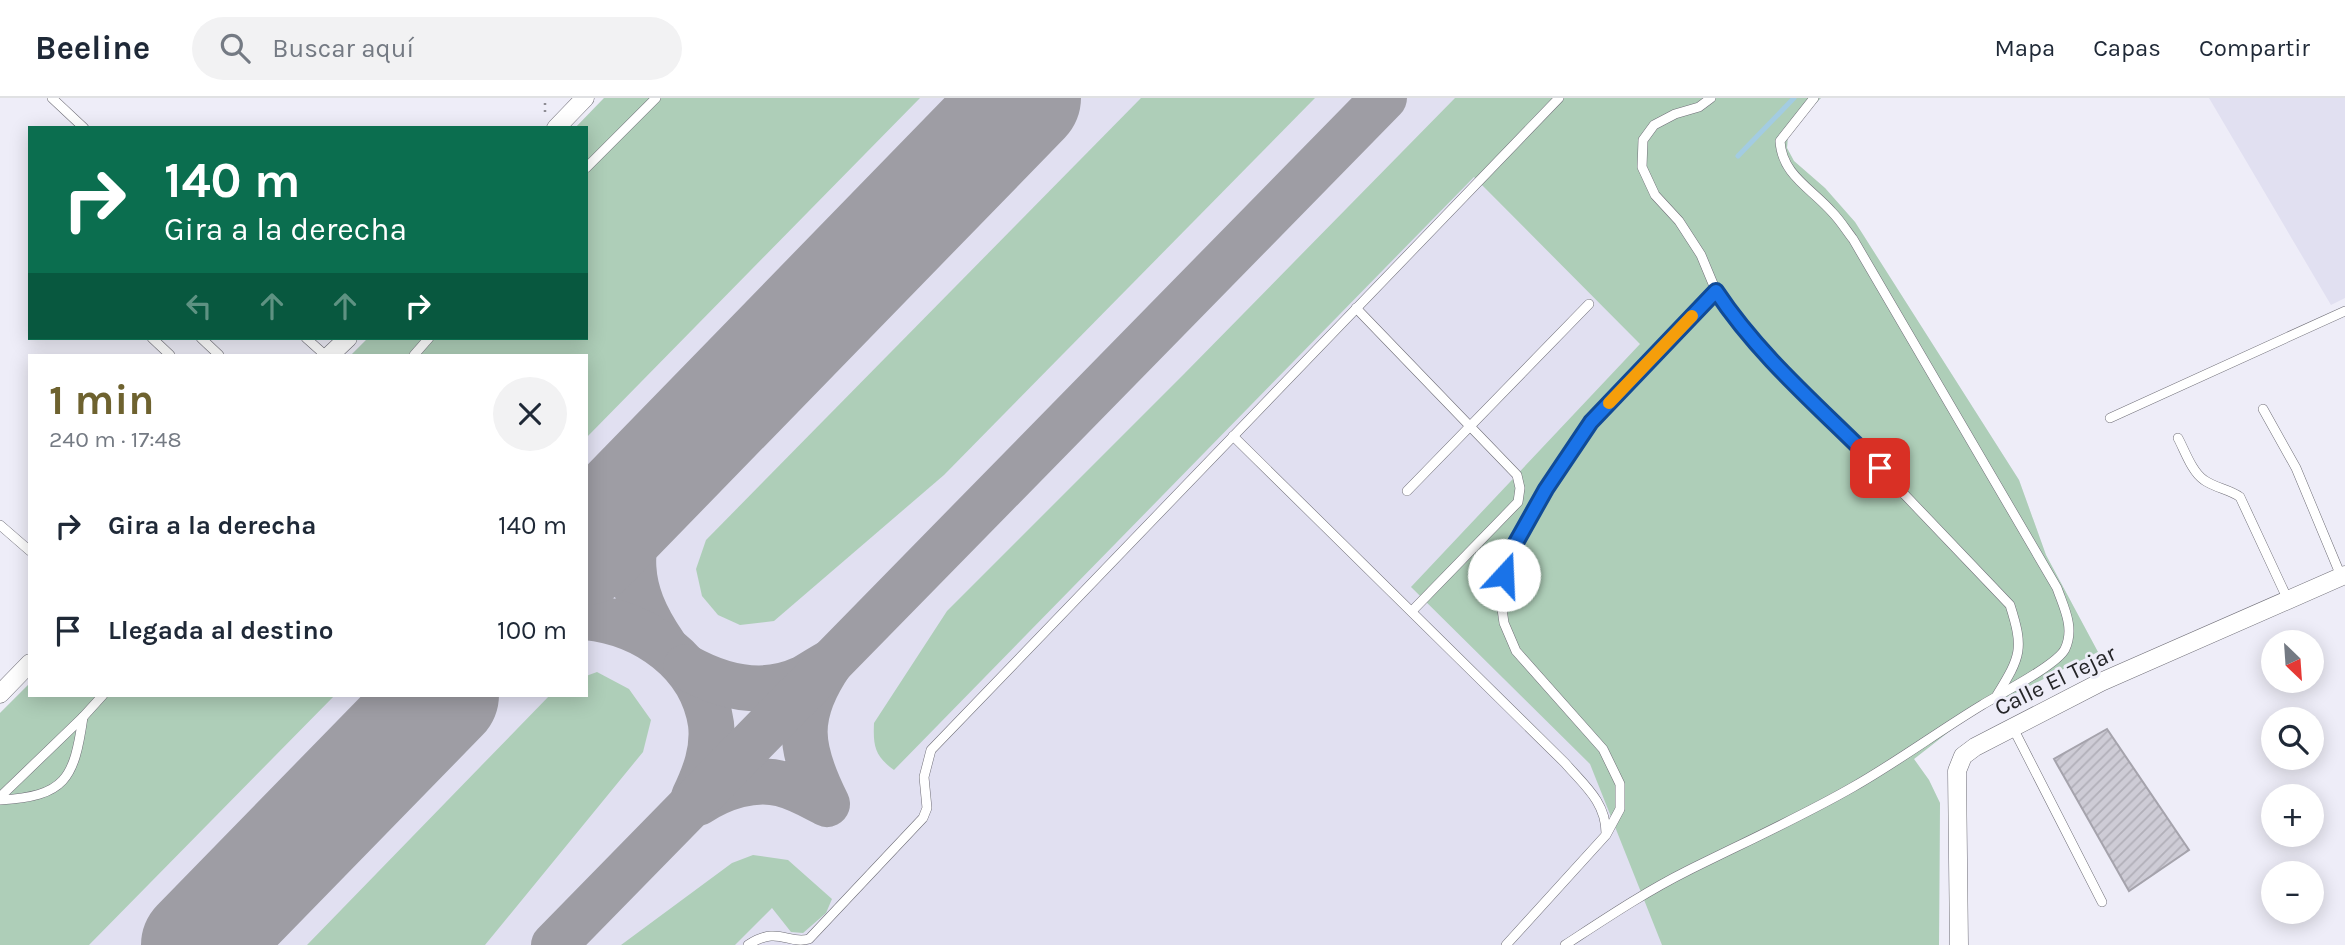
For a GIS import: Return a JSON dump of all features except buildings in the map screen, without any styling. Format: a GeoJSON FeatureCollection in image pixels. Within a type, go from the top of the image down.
{"type":"FeatureCollection","features":[{"type":"Feature","properties":{"kind":"street"},"geometry":{"type":"LineString","coordinates":[[558,126],[585,98]]}},
{"type":"Feature","properties":{"kind":"street"},"geometry":{"type":"LineString","coordinates":[[331,354],[346,340]]}},
{"type":"Feature","properties":{"kind":"street","name":"Calle El Tejar"},"geometry":{"type":"LineString","coordinates":[[1959,945],[1957,771],[1962,755],[2101,682],[2343,575]]}},
{"type":"Feature","properties":{"kind":"street"},"geometry":{"type":"LineString","coordinates":[[0,694],[28,665]]}},
{"type":"Feature","properties":{"kind":"lane"},"geometry":{"type":"LineString","coordinates":[[52,98],[81,126]]}},
{"type":"Feature","properties":{"kind":"lane"},"geometry":{"type":"LineString","coordinates":[[588,166],[656,98]]}},
{"type":"Feature","properties":{"kind":"lane"},"geometry":{"type":"LineString","coordinates":[[748,945],[765,936],[778,935],[803,941],[809,939],[923,818],[927,808],[924,777],[931,750],[1559,98]]}},
{"type":"Feature","properties":{"kind":"lane"},"geometry":{"type":"LineString","coordinates":[[1710,98],[1699,107],[1675,114],[1654,125],[1643,140],[1642,167],[1655,195],[1679,221],[1701,255],[1716,291],[1735,320],[1785,376],[1862,450],[2010,605],[2020,636],[2015,665],[1996,696]]}},
{"type":"Feature","properties":{"kind":"lane"},"geometry":{"type":"LineString","coordinates":[[1565,945],[1685,872],[1854,787],[2045,667],[2064,652],[2070,634],[2067,615],[2057,588],[1853,239],[1832,212],[1785,165],[1780,141],[1814,98]]}},
{"type":"Feature","properties":{"kind":"lane"},"geometry":{"type":"LineString","coordinates":[[1506,945],[1606,835],[1620,809],[1620,784],[1603,749],[1517,651],[1504,624],[1500,595],[1509,555],[1546,489],[1591,422],[1716,291]]}},
{"type":"Feature","properties":{"kind":"lane"},"geometry":{"type":"LineString","coordinates":[[1406,491],[1589,304]]}},
{"type":"Feature","properties":{"kind":"lane"},"geometry":{"type":"LineString","coordinates":[[1356,309],[1517,475],[1521,488],[1518,502],[1412,611]]}},
{"type":"Feature","properties":{"kind":"lane"},"geometry":{"type":"LineString","coordinates":[[2110,418],[2345,311]]}},
{"type":"Feature","properties":{"kind":"lane"},"geometry":{"type":"LineString","coordinates":[[154,340],[169,354]]}},
{"type":"Feature","properties":{"kind":"lane"},"geometry":{"type":"LineString","coordinates":[[203,340],[218,354]]}},
{"type":"Feature","properties":{"kind":"lane"},"geometry":{"type":"LineString","coordinates":[[308,340],[324,354]]}},
{"type":"Feature","properties":{"kind":"lane"},"geometry":{"type":"LineString","coordinates":[[415,354],[427,340]]}},
{"type":"Feature","properties":{"kind":"lane"},"geometry":{"type":"LineString","coordinates":[[2263,409],[2306,490],[2315,516],[2343,575]]}},
{"type":"Feature","properties":{"kind":"lane"},"geometry":{"type":"LineString","coordinates":[[1233,436],[1565,763],[1601,804],[1606,819],[1606,835]]}},
{"type":"Feature","properties":{"kind":"lane"},"geometry":{"type":"LineString","coordinates":[[2178,438],[2203,480],[2240,497],[2288,600]]}},
{"type":"Feature","properties":{"kind":"lane"},"geometry":{"type":"LineString","coordinates":[[0,524],[28,549]]}},
{"type":"Feature","properties":{"kind":"lane"},"geometry":{"type":"LineString","coordinates":[[0,799],[101,697]]}},
{"type":"Feature","properties":{"kind":"lane"},"geometry":{"type":"LineString","coordinates":[[0,799],[43,795],[59,785],[72,767],[80,743],[83,718]]}},
{"type":"Feature","properties":{"kind":"lane"},"geometry":{"type":"LineString","coordinates":[[2013,728],[2102,902]]}},
{"type":"Feature","properties":{"kind":"shaded area"},"geometry":{"type":"Polygon","coordinates":[[[604,98],[1821,98],[1795,124],[1788,135],[1787,148],[1794,161],[1825,188],[1855,222],[2019,480],[2046,555],[2098,652],[1969,716],[1914,759],[1929,780],[1940,803],[1939,945],[0,945],[0,713],[28,685],[28,697],[588,697],[588,354],[352,354],[366,340],[588,340],[588,126],[577,126],[604,98]]]}},
{"type":"Feature","properties":{"kind":"shaded area"},"geometry":{"type":"Polygon","coordinates":[[[2209,98],[2345,98],[2345,298],[2331,305],[2209,98]]]}},
{"type":"Feature","properties":{"kind":"green space"},"geometry":{"type":"Polygon","coordinates":[[[604,98],[920,98],[588,436],[588,354],[352,354],[366,340],[588,340],[588,126],[577,126],[604,98]]]}},
{"type":"Feature","properties":{"kind":"green space"},"geometry":{"type":"Polygon","coordinates":[[[1141,98],[1315,98],[944,475],[774,621],[740,625],[718,615],[702,596],[696,569],[706,540],[1141,98]]]}},
{"type":"Feature","properties":{"kind":"green space"},"geometry":{"type":"Polygon","coordinates":[[[1455,98],[1821,98],[1795,124],[1788,135],[1787,148],[1794,161],[1825,188],[1855,222],[2019,480],[2046,555],[2098,652],[1969,716],[1914,759],[1929,780],[1940,803],[1939,945],[1662,945],[1590,764],[1411,587],[1640,344],[1474,177],[894,770],[879,755],[875,745],[874,723],[947,611],[1455,98]]]}},
{"type":"Feature","properties":{"kind":"green space"},"geometry":{"type":"Polygon","coordinates":[[[597,672],[629,689],[651,720],[643,752],[485,945],[307,945],[548,697],[588,697],[588,675],[597,672]]]}},
{"type":"Feature","properties":{"kind":"green space"},"geometry":{"type":"Polygon","coordinates":[[[28,685],[28,697],[333,697],[89,945],[0,945],[0,713],[28,685]]]}},
{"type":"Feature","properties":{"kind":"green space"},"geometry":{"type":"Polygon","coordinates":[[[753,855],[788,860],[832,899],[826,913],[803,933],[791,932],[772,908],[735,945],[621,945],[732,863],[753,855]]]}},
{"type":"Feature","properties":{"kind":"waterway"},"geometry":{"type":"LineString","coordinates":[[1738,156],[1794,98]]}},
{"type":"Feature","properties":{"kind":"taxiway"},"geometry":{"type":"LineString","coordinates":[[554,945],[1384,98]]}},
{"type":"Feature","properties":{"kind":"taxiway"},"geometry":{"type":"LineString","coordinates":[[647,485],[636,530],[633,568],[642,604],[664,645]]}},
{"type":"Feature","properties":{"kind":"taxiway"},"geometry":{"type":"LineString","coordinates":[[588,617],[608,621],[649,637],[683,664],[696,682],[705,702],[712,734],[708,762],[694,797]]}},
{"type":"Feature","properties":{"kind":"taxiway"},"geometry":{"type":"LineString","coordinates":[[686,667],[728,684],[772,688],[802,679],[831,662],[811,699],[805,732],[811,766],[827,804],[788,786],[760,781],[727,788],[698,803]]}},
{"type":"Feature","properties":{"kind":"runway"},"geometry":{"type":"LineString","coordinates":[[588,546],[1024,98]]}},
{"type":"Feature","properties":{"kind":"runway"},"geometry":{"type":"LineString","coordinates":[[198,945],[440,697]]}},
{"type":"Feature","properties":{"kind":"slow traffic"},"geometry":{"type":"LineString","coordinates":[[1609,403],[1692,316]]}},
{"type":"Feature","properties":{"kind":"route"},"geometry":{"type":"LineString","coordinates":[[1504,575],[1509,555],[1546,489],[1591,422],[1716,291],[1735,320],[1785,376],[1880,468]]}}]}
